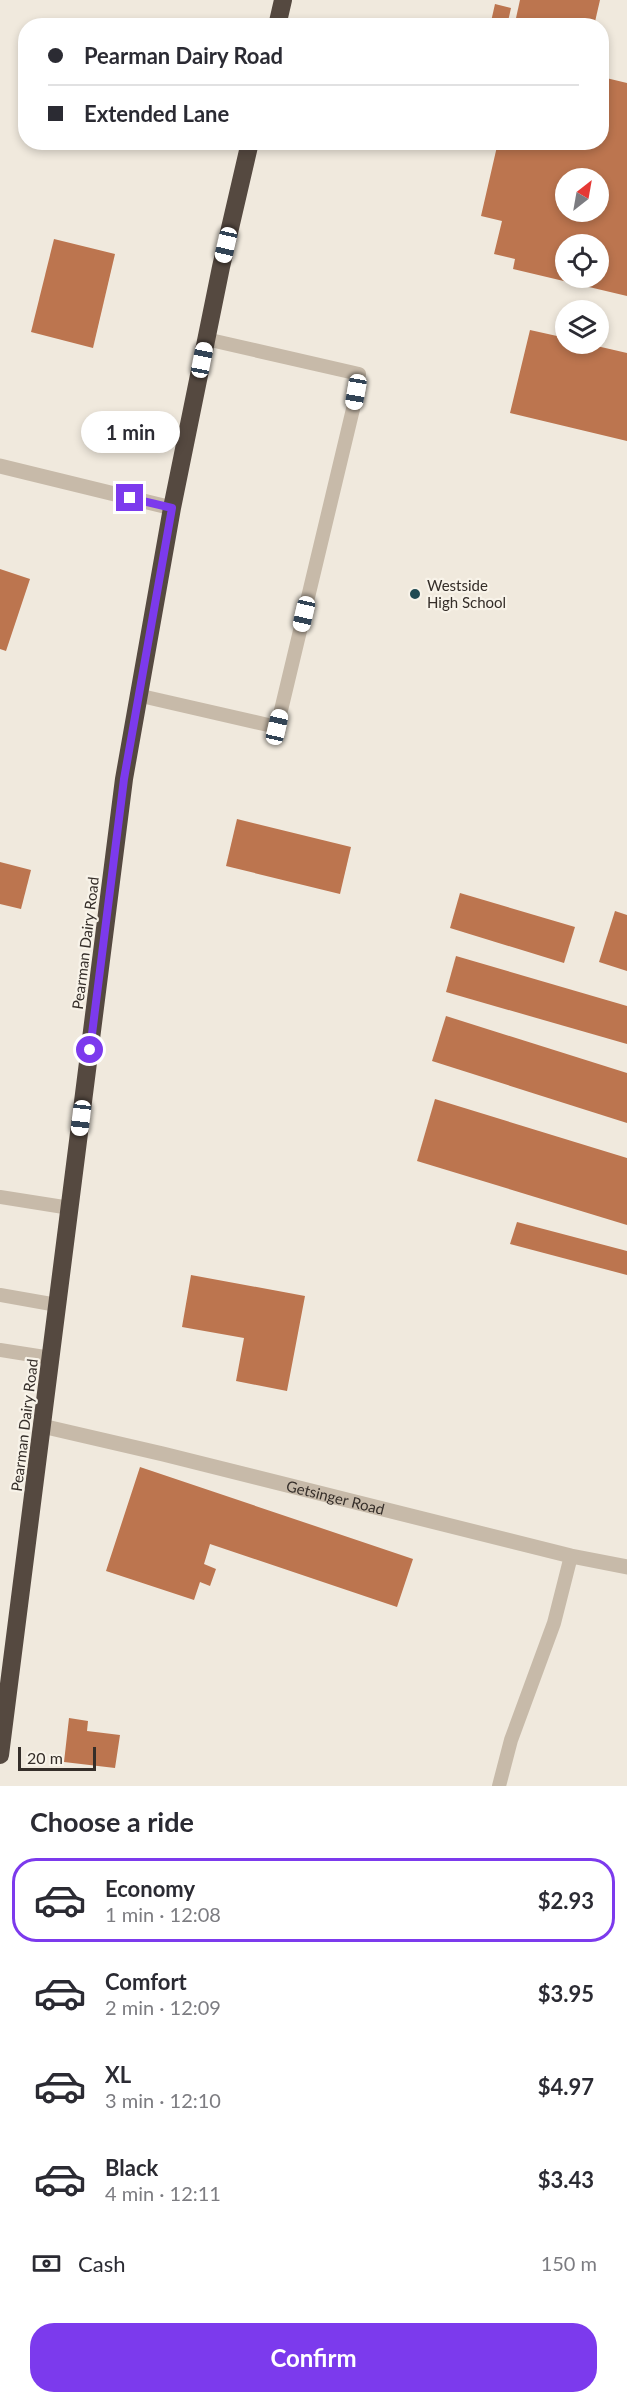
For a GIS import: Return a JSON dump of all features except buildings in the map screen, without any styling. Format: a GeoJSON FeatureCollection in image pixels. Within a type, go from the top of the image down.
{"type":"FeatureCollection","features":[{"type":"Feature","properties":{"kind":"highway"},"geometry":{"type":"LineString","coordinates":[[279,18],[283,0]]}},
{"type":"Feature","properties":{"kind":"highway","name":"Pearman Dairy Road"},"geometry":{"type":"LineString","coordinates":[[0,1755],[124,779],[137,695],[172,508],[206,339],[248,150]]}},
{"type":"Feature","properties":{"kind":"street"},"geometry":{"type":"LineString","coordinates":[[0,466],[172,508]]}},
{"type":"Feature","properties":{"kind":"street","name":"Getsinger Road"},"geometry":{"type":"LineString","coordinates":[[42,1426],[185,1459],[571,1556],[627,1567]]}},
{"type":"Feature","properties":{"kind":"lane"},"geometry":{"type":"LineString","coordinates":[[137,695],[277,727],[359,374],[206,339]]}},
{"type":"Feature","properties":{"kind":"lane"},"geometry":{"type":"LineString","coordinates":[[0,1197],[70,1208]]}},
{"type":"Feature","properties":{"kind":"lane"},"geometry":{"type":"LineString","coordinates":[[0,1294],[57,1305]]}},
{"type":"Feature","properties":{"kind":"lane"},"geometry":{"type":"LineString","coordinates":[[0,1350],[51,1358]]}},
{"type":"Feature","properties":{"kind":"lane"},"geometry":{"type":"LineString","coordinates":[[499,1786],[514,1731],[554,1623],[571,1556]]}},
{"type":"Feature","properties":{"kind":"place","name":"Westside High School"},"geometry":{"type":"Point","coordinates":[415,594]}},
{"type":"Feature","properties":{"kind":"route"},"geometry":{"type":"LineString","coordinates":[[90,1050],[124,779],[137,695],[172,508],[130,498]]}}]}
